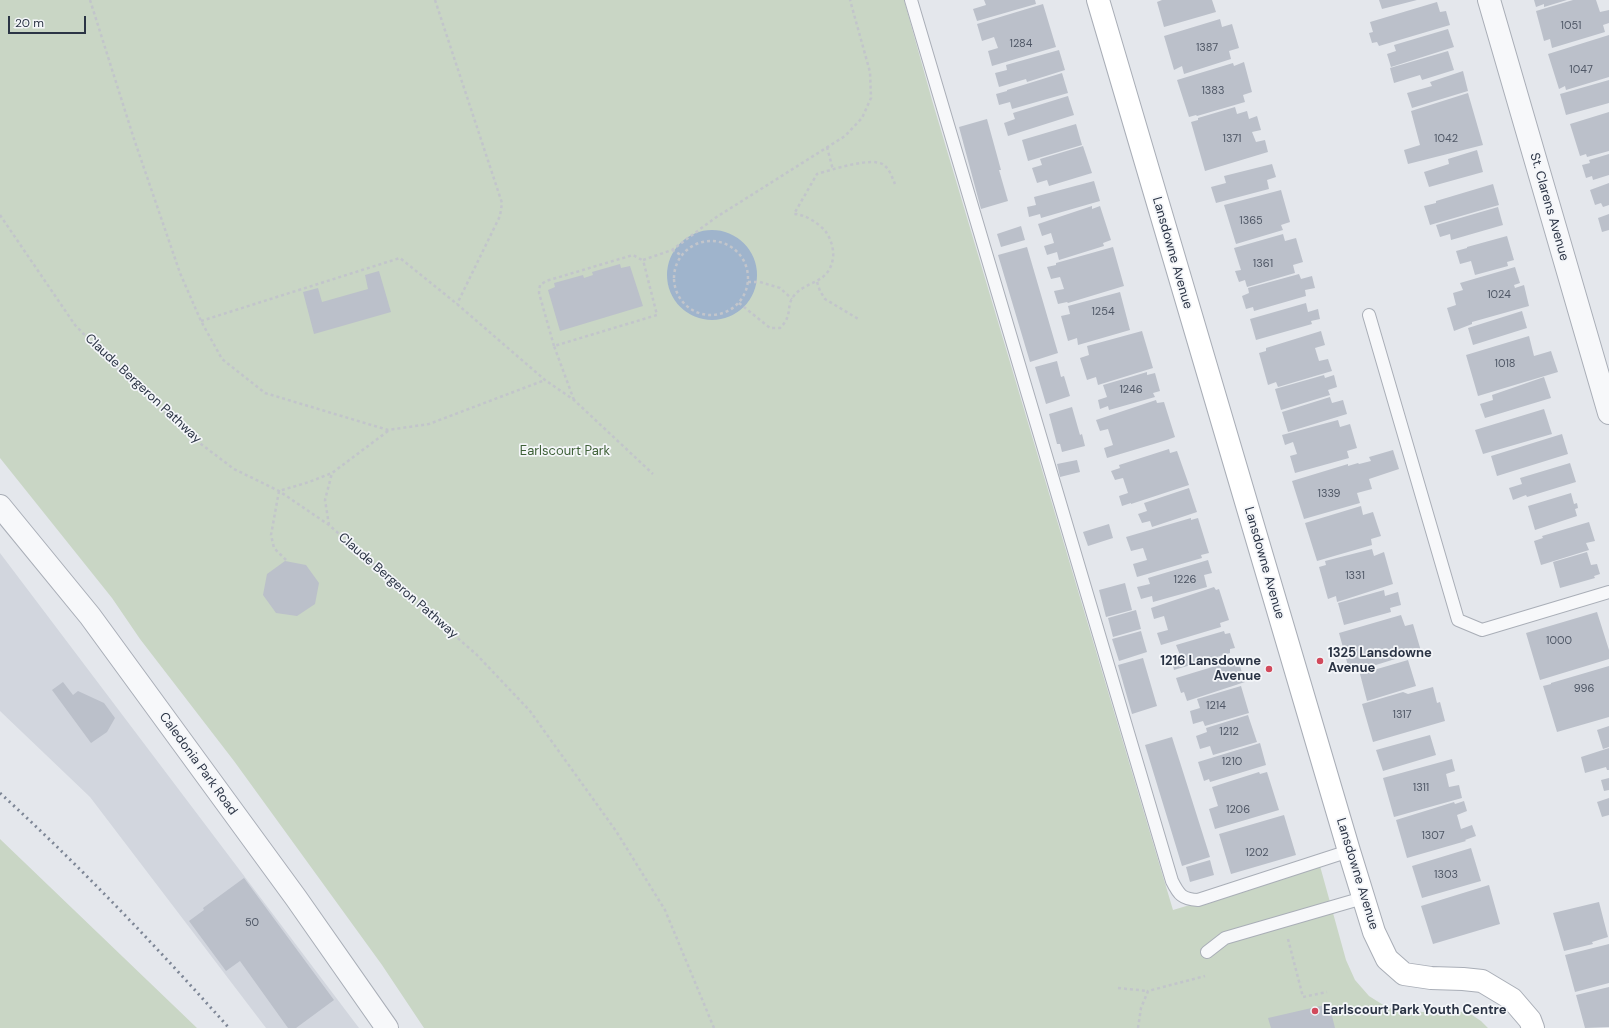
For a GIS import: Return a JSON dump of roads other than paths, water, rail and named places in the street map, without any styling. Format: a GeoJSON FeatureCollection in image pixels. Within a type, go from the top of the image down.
{"type":"FeatureCollection","features":[{"type":"Feature","properties":{"kind":"street","name":"Lansdowne Avenue"},"geometry":{"type":"LineString","coordinates":[[1098,0],[1376,938],[1387,959],[1404,974],[1431,978],[1482,981],[1512,999],[1530,1020],[1533,1028]]}},
{"type":"Feature","properties":{"kind":"street","name":"St. Clarens Avenue"},"geometry":{"type":"LineString","coordinates":[[1489,0],[1609,413]]}},
{"type":"Feature","properties":{"kind":"street","name":"Caledonia Park Road"},"geometry":{"type":"LineString","coordinates":[[0,506],[90,616],[296,898],[387,1028]]}},
{"type":"Feature","properties":{"kind":"lane"},"geometry":{"type":"LineString","coordinates":[[911,0],[1170,874],[1177,892],[1186,899],[1198,900],[1349,851]]}},
{"type":"Feature","properties":{"kind":"lane"},"geometry":{"type":"LineString","coordinates":[[1369,315],[1458,620],[1482,630],[1609,592]]}},
{"type":"Feature","properties":{"kind":"lane"},"geometry":{"type":"LineString","coordinates":[[1207,952],[1225,938],[1363,898]]}},
{"type":"Feature","properties":{"kind":"water"},"geometry":{"type":"Polygon","coordinates":[[[712,230],[729,233],[744,243],[754,258],[757,275],[754,292],[744,307],[729,317],[712,320],[695,317],[680,307],[670,292],[667,275],[670,258],[680,243],[695,233],[712,230]]]}},
{"type":"Feature","properties":{"kind":"railway"},"geometry":{"type":"LineString","coordinates":[[0,793],[60,849],[118,908],[229,1028]]}},
{"type":"Feature","properties":{"kind":"place","name":"1325 Lansdowne Avenue"},"geometry":{"type":"Point","coordinates":[1320,661]}},
{"type":"Feature","properties":{"kind":"place","name":"1216 Lansdowne Avenue"},"geometry":{"type":"Point","coordinates":[1269,669]}},
{"type":"Feature","properties":{"kind":"place","name":"Earlscourt Park Youth Centre"},"geometry":{"type":"Point","coordinates":[1315,1011]}},
{"type":"Feature","properties":{"kind":"park label","name":"Earlscourt Park"},"geometry":{"type":"Point","coordinates":[565,452]}}]}
